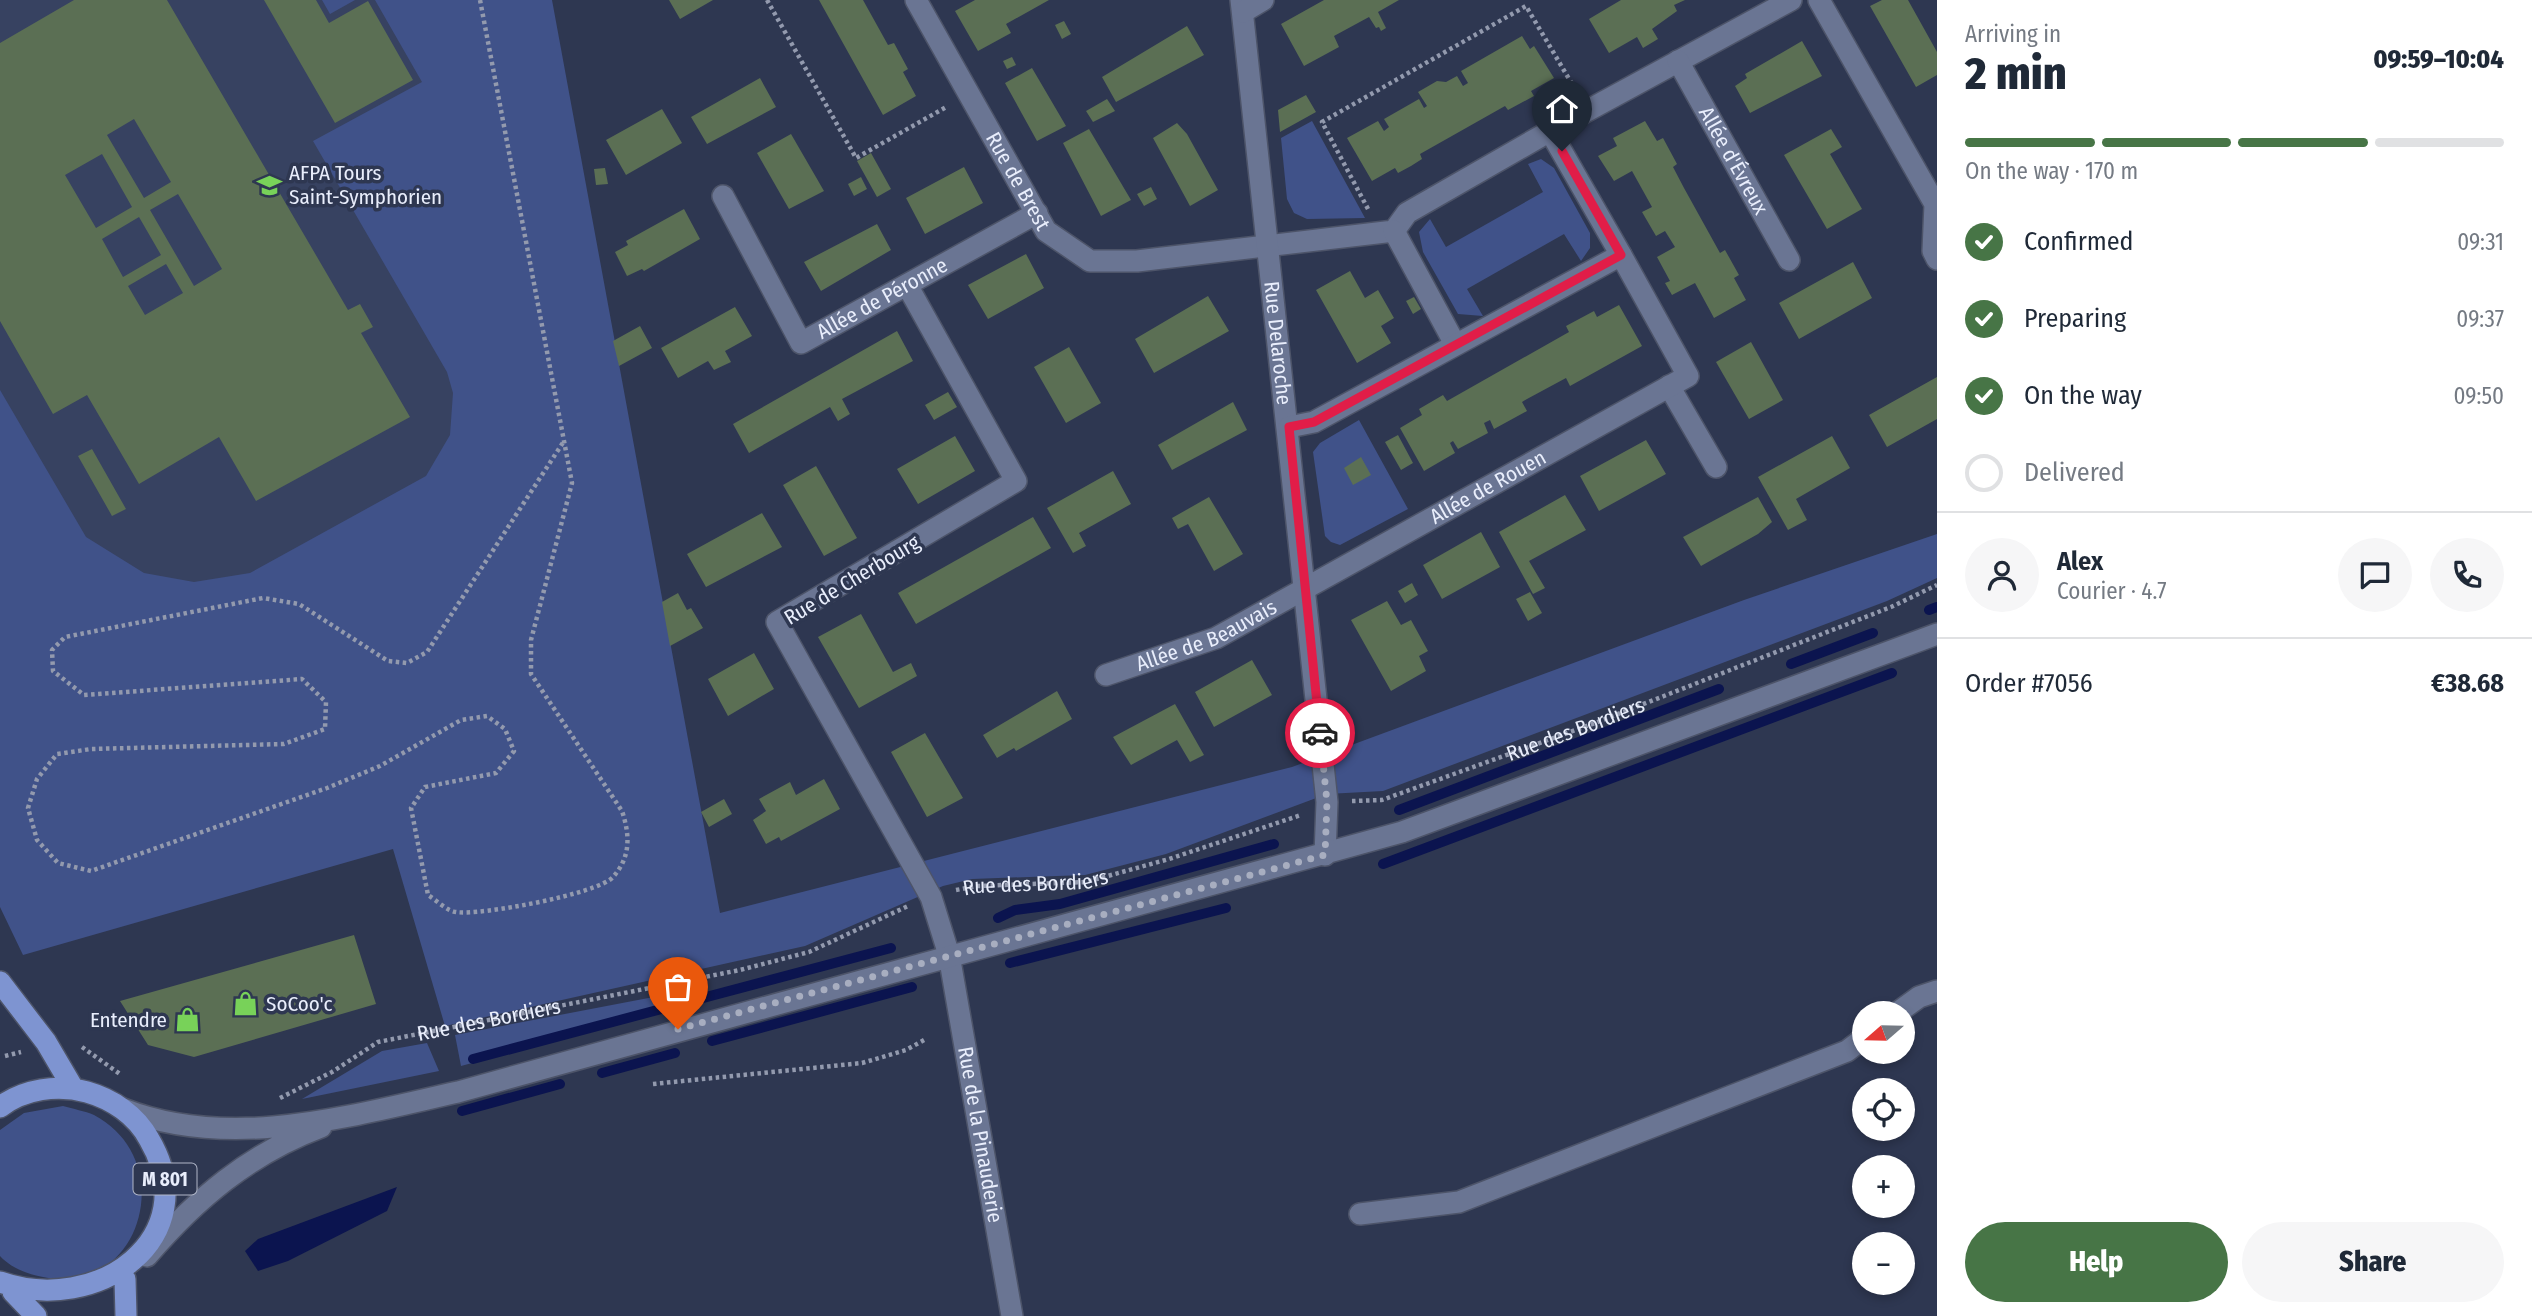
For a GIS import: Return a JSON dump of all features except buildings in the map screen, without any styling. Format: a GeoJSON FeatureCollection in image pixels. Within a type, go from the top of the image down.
{"type":"FeatureCollection","features":[{"type":"Feature","properties":{"kind":"main road"},"geometry":{"type":"LineString","coordinates":[[0,982],[46,1042],[73,1088]]}},
{"type":"Feature","properties":{"kind":"main road","name":"M 801"},"geometry":{"type":"LineString","coordinates":[[0,1107],[10,1099],[41,1089],[73,1088],[99,1095],[123,1109],[143,1128],[157,1152],[165,1179],[162,1220],[145,1258],[125,1279],[94,1296],[69,1300],[42,1300],[5,1285]]}},
{"type":"Feature","properties":{"kind":"main road"},"geometry":{"type":"LineString","coordinates":[[125,1279],[126,1316]]}},
{"type":"Feature","properties":{"kind":"main road","name":"M 801"},"geometry":{"type":"LineString","coordinates":[[5,1285],[36,1316]]}},
{"type":"Feature","properties":{"kind":"street","name":"Rue de Brest"},"geometry":{"type":"LineString","coordinates":[[916,0],[1046,231],[1090,261],[1137,261],[1394,231]]}},
{"type":"Feature","properties":{"kind":"street"},"geometry":{"type":"LineString","coordinates":[[1242,6],[1263,0]]}},
{"type":"Feature","properties":{"kind":"street"},"geometry":{"type":"LineString","coordinates":[[1455,344],[1394,231],[1407,213],[1550,131],[1791,0]]}},
{"type":"Feature","properties":{"kind":"street"},"geometry":{"type":"LineString","coordinates":[[1819,0],[1935,205],[1933,251],[1937,259]]}},
{"type":"Feature","properties":{"kind":"street","name":"Rue Delaroche"},"geometry":{"type":"LineString","coordinates":[[1242,6],[1270,245],[1327,802],[1325,855]]}},
{"type":"Feature","properties":{"kind":"street","name":"Allée d'Évreux"},"geometry":{"type":"LineString","coordinates":[[1678,61],[1789,260]]}},
{"type":"Feature","properties":{"kind":"street"},"geometry":{"type":"LineString","coordinates":[[1550,131],[1688,376],[1669,386],[1716,467]]}},
{"type":"Feature","properties":{"kind":"street","name":"Allée de Péronne"},"geometry":{"type":"LineString","coordinates":[[723,196],[801,343],[1037,213]]}},
{"type":"Feature","properties":{"kind":"street"},"geometry":{"type":"LineString","coordinates":[[1289,427],[1314,422],[1621,255]]}},
{"type":"Feature","properties":{"kind":"street","name":"Rue de Cherbourg"},"geometry":{"type":"LineString","coordinates":[[907,285],[1016,481],[778,622],[931,897],[949,954]]}},
{"type":"Feature","properties":{"kind":"street","name":"Allée de Rouen"},"geometry":{"type":"LineString","coordinates":[[1305,588],[1669,386]]}},
{"type":"Feature","properties":{"kind":"street","name":"Allée de Beauvais"},"geometry":{"type":"LineString","coordinates":[[1106,675],[1216,638],[1305,588]]}},
{"type":"Feature","properties":{"kind":"street","name":"Rue des Bordiers"},"geometry":{"type":"LineString","coordinates":[[123,1109],[167,1124],[209,1128],[262,1126],[352,1115],[458,1092],[949,954],[1325,855],[1402,832],[1937,634]]}},
{"type":"Feature","properties":{"kind":"street","name":"Rue de la Pinauderie"},"geometry":{"type":"LineString","coordinates":[[949,954],[1012,1316]]}},
{"type":"Feature","properties":{"kind":"street"},"geometry":{"type":"LineString","coordinates":[[1915,1001],[1937,991]]}},
{"type":"Feature","properties":{"kind":"street"},"geometry":{"type":"LineString","coordinates":[[1360,1214],[1459,1202],[1852,1047]]}},
{"type":"Feature","properties":{"kind":"street","name":"Rue des Bordiers"},"geometry":{"type":"LineString","coordinates":[[145,1258],[177,1221],[240,1167],[302,1134],[352,1115]]}},
{"type":"Feature","properties":{"kind":"path"},"geometry":{"type":"LineString","coordinates":[[480,0],[564,441],[572,483],[531,640],[531,674],[622,811],[629,832],[623,860],[613,877],[602,887],[524,906],[455,912],[428,895],[411,808],[425,787],[496,773],[514,751],[505,729],[487,716],[461,720],[380,766],[327,788],[92,871],[58,863],[37,840],[29,808],[37,779],[57,754],[91,749],[285,744],[325,729],[326,702],[302,679],[84,695],[53,671],[52,650],[65,637],[263,598],[299,604],[388,661],[407,663],[427,652],[564,441]]}},
{"type":"Feature","properties":{"kind":"path"},"geometry":{"type":"LineString","coordinates":[[767,0],[856,158],[970,93]]}},
{"type":"Feature","properties":{"kind":"path"},"geometry":{"type":"LineString","coordinates":[[1394,231],[1373,218],[1322,122],[1526,6],[1581,99]]}},
{"type":"Feature","properties":{"kind":"path","name":"Rue des Bordiers"},"geometry":{"type":"LineString","coordinates":[[273,1101],[332,1072],[379,1042],[752,967],[809,952],[931,897],[977,886],[1086,883],[1295,818],[1327,802],[1382,800],[1607,718],[1937,585]]}},
{"type":"Feature","properties":{"kind":"path"},"geometry":{"type":"LineString","coordinates":[[653,1084],[862,1063],[906,1050],[926,1039]]}},
{"type":"Feature","properties":{"kind":"path"},"geometry":{"type":"LineString","coordinates":[[73,1041],[129,1080]]}},
{"type":"Feature","properties":{"kind":"shaded area","name":"AFPA Tours Saint-Symphorien"},"geometry":{"type":"Polygon","coordinates":[[[0,0],[504,0],[599,521],[0,630],[0,0]]]}},
{"type":"Feature","properties":{"kind":"shaded area"},"geometry":{"type":"Polygon","coordinates":[[[322,0],[355,0],[330,14],[322,0]]]}},
{"type":"Feature","properties":{"kind":"shaded area"},"geometry":{"type":"Polygon","coordinates":[[[375,0],[552,0],[720,913],[1292,767],[1744,600],[1937,534],[1937,578],[1887,601],[1383,791],[1327,794],[1166,854],[1085,875],[972,879],[943,886],[805,946],[445,1026],[393,849],[23,955],[0,907],[0,390],[86,537],[144,573],[194,582],[250,573],[426,476],[450,435],[453,393],[447,372],[313,141],[422,82],[375,0]]]}},
{"type":"Feature","properties":{"kind":"shaded area"},"geometry":{"type":"Polygon","coordinates":[[[1312,121],[1365,218],[1307,219],[1294,213],[1287,199],[1281,138],[1312,121]]]}},
{"type":"Feature","properties":{"kind":"shaded area"},"geometry":{"type":"Polygon","coordinates":[[[1541,159],[1554,168],[1590,233],[1590,248],[1581,261],[1564,234],[1467,289],[1483,316],[1458,314],[1423,252],[1419,232],[1430,219],[1446,247],[1543,192],[1528,164],[1541,159]]]}},
{"type":"Feature","properties":{"kind":"shaded area"},"geometry":{"type":"Polygon","coordinates":[[[1359,420],[1408,509],[1340,545],[1325,536],[1313,452],[1320,443],[1359,420]]]}},
{"type":"Feature","properties":{"kind":"shaded area"},"geometry":{"type":"Polygon","coordinates":[[[685,991],[688,1005],[461,1066],[455,1035],[685,991]]]}},
{"type":"Feature","properties":{"kind":"shaded area"},"geometry":{"type":"Polygon","coordinates":[[[427,1043],[439,1071],[302,1099],[382,1051],[427,1043]]]}},
{"type":"Feature","properties":{"kind":"shaded area"},"geometry":{"type":"Polygon","coordinates":[[[63,1106],[94,1115],[121,1136],[136,1163],[142,1192],[138,1222],[125,1248],[104,1267],[77,1278],[31,1274],[14,1267],[0,1256],[0,1130],[24,1113],[63,1106]]]}},
{"type":"Feature","properties":{"kind":"shaded area"},"geometry":{"type":"Polygon","coordinates":[[[397,1187],[387,1211],[288,1261],[258,1271],[245,1251],[258,1239],[397,1187]]]}},
{"type":"Feature","properties":{"kind":"waterway"},"geometry":{"type":"LineString","coordinates":[[1929,610],[1937,607]]}},
{"type":"Feature","properties":{"kind":"waterway"},"geometry":{"type":"LineString","coordinates":[[1791,664],[1873,633]]}},
{"type":"Feature","properties":{"kind":"waterway"},"geometry":{"type":"LineString","coordinates":[[1383,864],[1892,673]]}},
{"type":"Feature","properties":{"kind":"waterway"},"geometry":{"type":"LineString","coordinates":[[1399,810],[1719,689]]}},
{"type":"Feature","properties":{"kind":"waterway"},"geometry":{"type":"LineString","coordinates":[[998,918],[1015,910],[1060,904],[1274,844]]}},
{"type":"Feature","properties":{"kind":"waterway"},"geometry":{"type":"LineString","coordinates":[[1010,963],[1226,908]]}},
{"type":"Feature","properties":{"kind":"waterway"},"geometry":{"type":"LineString","coordinates":[[473,1059],[891,948]]}},
{"type":"Feature","properties":{"kind":"waterway"},"geometry":{"type":"LineString","coordinates":[[712,1041],[912,987]]}},
{"type":"Feature","properties":{"kind":"waterway"},"geometry":{"type":"LineString","coordinates":[[602,1073],[675,1053]]}},
{"type":"Feature","properties":{"kind":"waterway"},"geometry":{"type":"LineString","coordinates":[[462,1111],[560,1084]]}},
{"type":"Feature","properties":{"kind":"way so far"},"geometry":{"type":"LineString","coordinates":[[678,1029],[1325,855],[1327,802],[1320,733]]}},
{"type":"Feature","properties":{"kind":"place","name":"AFPA Tours Saint-Symphorien"},"geometry":{"type":"Point","coordinates":[269,185]}},
{"type":"Feature","properties":{"kind":"place","name":"SoCoo'c"},"geometry":{"type":"Point","coordinates":[246,1004]}},
{"type":"Feature","properties":{"kind":"place","name":"Entendre"},"geometry":{"type":"Point","coordinates":[187,1020]}},
{"type":"Feature","properties":{"kind":"route"},"geometry":{"type":"LineString","coordinates":[[1320,733],[1289,427],[1314,422],[1621,255],[1562,151]]}}]}
